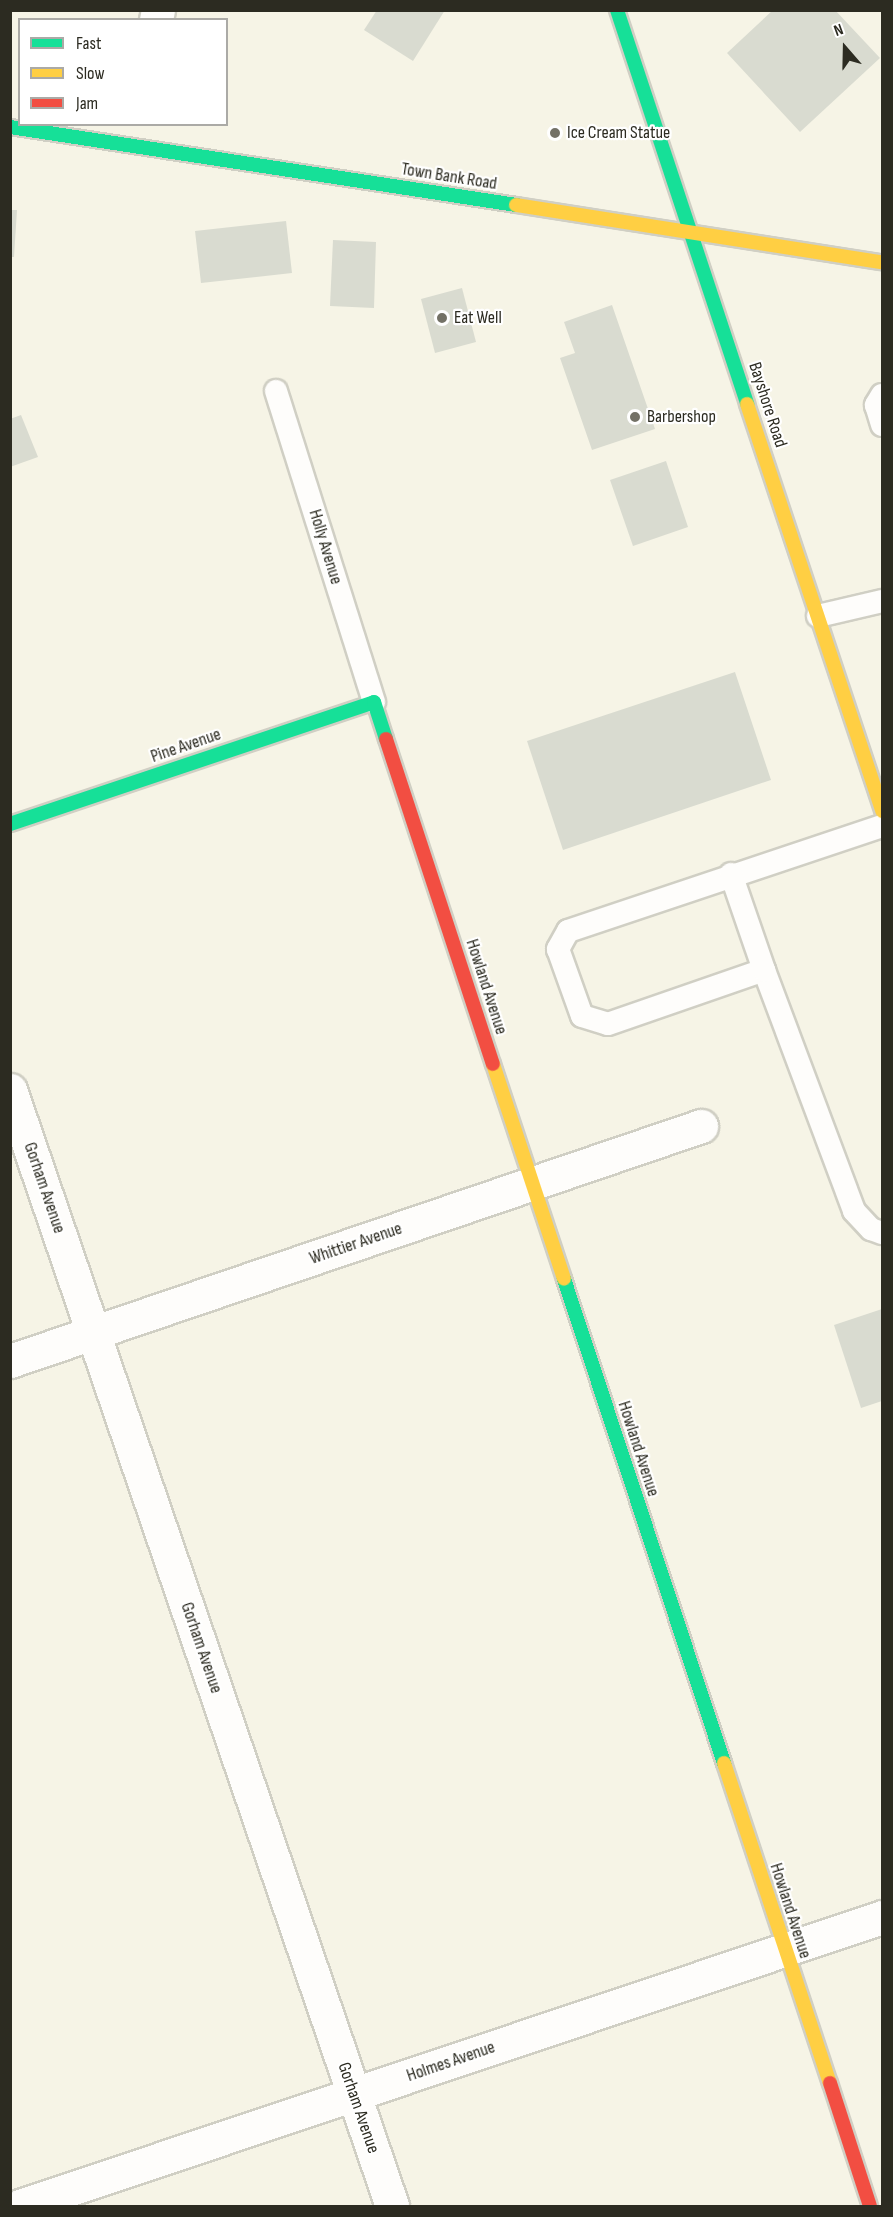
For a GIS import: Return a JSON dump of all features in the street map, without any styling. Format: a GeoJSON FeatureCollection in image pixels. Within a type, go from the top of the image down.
{"type":"FeatureCollection","features":[{"type":"Feature","properties":{"kind":"street","name":"Bayshore Road"},"geometry":{"type":"LineString","coordinates":[[617,10],[882,811]]}},
{"type":"Feature","properties":{"kind":"street","name":"Town Bank Road"},"geometry":{"type":"LineString","coordinates":[[10,127],[134,135],[690,232],[882,262]]}},
{"type":"Feature","properties":{"kind":"street","name":"Pine Avenue"},"geometry":{"type":"LineString","coordinates":[[10,824],[374,702]]}},
{"type":"Feature","properties":{"kind":"street","name":"Howland Avenue"},"geometry":{"type":"LineString","coordinates":[[374,702],[870,2206]]}},
{"type":"Feature","properties":{"kind":"street","name":"Gorham Avenue"},"geometry":{"type":"LineString","coordinates":[[10,1090],[392,2206]]}},
{"type":"Feature","properties":{"kind":"street","name":"Whittier Avenue"},"geometry":{"type":"LineString","coordinates":[[10,1361],[701,1126]]}},
{"type":"Feature","properties":{"kind":"street","name":"Holmes Avenue"},"geometry":{"type":"LineString","coordinates":[[20,2206],[882,1917]]}},
{"type":"Feature","properties":{"kind":"lane","name":"Holly Avenue"},"geometry":{"type":"LineString","coordinates":[[276,391],[374,702]]}},
{"type":"Feature","properties":{"kind":"lane"},"geometry":{"type":"LineString","coordinates":[[882,396],[876,405],[882,425]]}},
{"type":"Feature","properties":{"kind":"lane"},"geometry":{"type":"LineString","coordinates":[[818,616],[882,602]]}},
{"type":"Feature","properties":{"kind":"lane"},"geometry":{"type":"LineString","coordinates":[[764,970],[608,1024],[582,1016],[558,949],[568,931],[731,874],[882,826]]}},
{"type":"Feature","properties":{"kind":"lane"},"geometry":{"type":"LineString","coordinates":[[731,874],[764,970],[854,1211],[871,1229],[882,1233]]}},
{"type":"Feature","properties":{"kind":"building"},"geometry":{"type":"Polygon","coordinates":[[[377,10],[445,10],[413,61],[364,30],[377,10]]]}},
{"type":"Feature","properties":{"kind":"building"},"geometry":{"type":"Polygon","coordinates":[[[773,10],[835,10],[880,58],[800,132],[727,53],[773,10]]]}},
{"type":"Feature","properties":{"kind":"building"},"geometry":{"type":"Polygon","coordinates":[[[10,210],[17,210],[14,257],[10,257],[10,210]]]}},
{"type":"Feature","properties":{"kind":"building"},"geometry":{"type":"Polygon","coordinates":[[[286,221],[292,273],[201,283],[195,231],[286,221]]]}},
{"type":"Feature","properties":{"kind":"building"},"geometry":{"type":"Polygon","coordinates":[[[333,240],[376,242],[374,308],[330,306],[333,240]]]}},
{"type":"Feature","properties":{"kind":"building"},"geometry":{"type":"Polygon","coordinates":[[[462,288],[476,342],[435,353],[421,299],[462,288]]]}},
{"type":"Feature","properties":{"kind":"building"},"geometry":{"type":"Polygon","coordinates":[[[612,305],[655,429],[592,450],[560,358],[575,353],[564,322],[612,305]]]}},
{"type":"Feature","properties":{"kind":"building"},"geometry":{"type":"Polygon","coordinates":[[[21,415],[38,457],[10,467],[10,419],[21,415]]]}},
{"type":"Feature","properties":{"kind":"building"},"geometry":{"type":"Polygon","coordinates":[[[666,461],[688,527],[633,546],[610,480],[666,461]]]}},
{"type":"Feature","properties":{"kind":"building"},"geometry":{"type":"Polygon","coordinates":[[[735,672],[771,780],[563,850],[527,741],[735,672]]]}},
{"type":"Feature","properties":{"kind":"building"},"geometry":{"type":"Polygon","coordinates":[[[882,1309],[882,1401],[861,1408],[834,1325],[882,1309]]]}},
{"type":"Feature","properties":{"kind":"traffic: fast"},"geometry":{"type":"LineString","coordinates":[[617,10],[747,404]]}},
{"type":"Feature","properties":{"kind":"traffic: fast"},"geometry":{"type":"LineString","coordinates":[[10,127],[516,205]]}},
{"type":"Feature","properties":{"kind":"traffic: fast"},"geometry":{"type":"LineString","coordinates":[[10,824],[374,702],[386,739]]}},
{"type":"Feature","properties":{"kind":"traffic: fast"},"geometry":{"type":"LineString","coordinates":[[564,1279],[724,1763]]}},
{"type":"Feature","properties":{"kind":"traffic: slow"},"geometry":{"type":"LineString","coordinates":[[516,205],[882,262]]}},
{"type":"Feature","properties":{"kind":"traffic: slow"},"geometry":{"type":"LineString","coordinates":[[747,404],[882,811]]}},
{"type":"Feature","properties":{"kind":"traffic: slow"},"geometry":{"type":"LineString","coordinates":[[493,1064],[564,1279]]}},
{"type":"Feature","properties":{"kind":"traffic: slow"},"geometry":{"type":"LineString","coordinates":[[724,1763],[830,2083]]}},
{"type":"Feature","properties":{"kind":"traffic: jam"},"geometry":{"type":"LineString","coordinates":[[386,739],[493,1064]]}},
{"type":"Feature","properties":{"kind":"traffic: jam"},"geometry":{"type":"LineString","coordinates":[[830,2083],[870,2206]]}},
{"type":"Feature","properties":{"kind":"place","name":"Ice Cream Statue"},"geometry":{"type":"Point","coordinates":[555,133]}},
{"type":"Feature","properties":{"kind":"place","name":"Eat Well"},"geometry":{"type":"Point","coordinates":[442,318]}},
{"type":"Feature","properties":{"kind":"place","name":"Barbershop"},"geometry":{"type":"Point","coordinates":[635,417]}}]}
